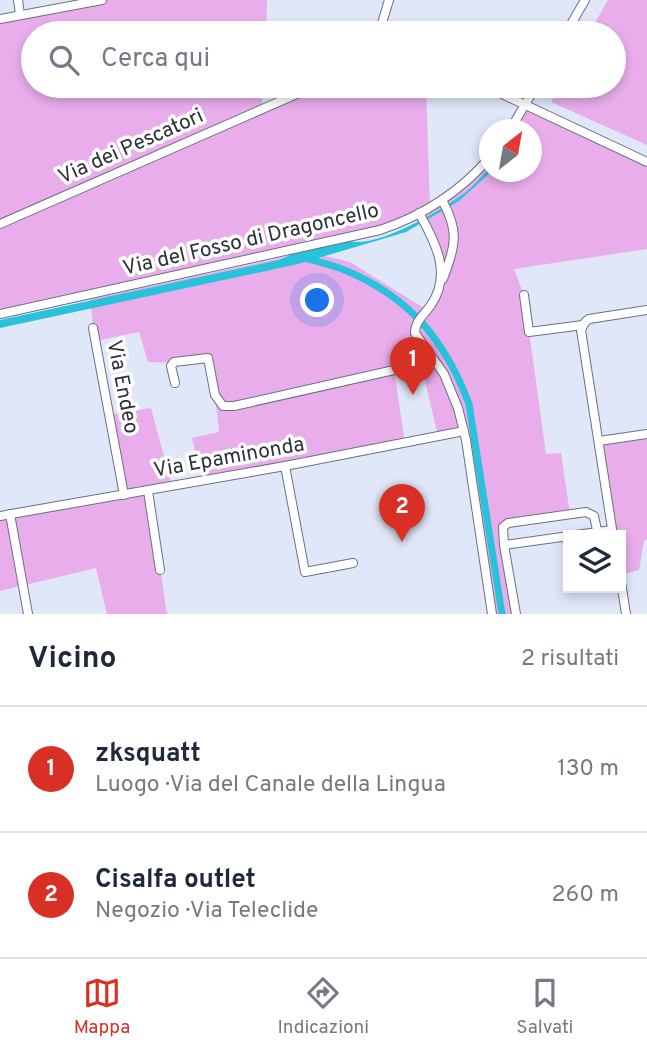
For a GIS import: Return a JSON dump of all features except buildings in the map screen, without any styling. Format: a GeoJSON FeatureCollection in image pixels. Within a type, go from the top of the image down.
{"type":"FeatureCollection","features":[{"type":"Feature","properties":{"kind":"street"},"geometry":{"type":"LineString","coordinates":[[18,0],[20,15]]}},
{"type":"Feature","properties":{"kind":"street"},"geometry":{"type":"LineString","coordinates":[[0,19],[102,0]]}},
{"type":"Feature","properties":{"kind":"street"},"geometry":{"type":"LineString","coordinates":[[383,21],[389,0]]}},
{"type":"Feature","properties":{"kind":"street"},"geometry":{"type":"LineString","coordinates":[[573,21],[584,0]]}},
{"type":"Feature","properties":{"kind":"street","name":"Via dei Pescatori"},"geometry":{"type":"LineString","coordinates":[[0,224],[288,98]]}},
{"type":"Feature","properties":{"kind":"street"},"geometry":{"type":"LineString","coordinates":[[512,98],[647,162]]}},
{"type":"Feature","properties":{"kind":"street"},"geometry":{"type":"LineString","coordinates":[[518,119],[531,98]]}},
{"type":"Feature","properties":{"kind":"street","name":"Via del Fosso di Dragoncello"},"geometry":{"type":"LineString","coordinates":[[0,314],[392,226],[442,201],[479,168]]}},
{"type":"Feature","properties":{"kind":"street"},"geometry":{"type":"LineString","coordinates":[[442,201],[455,228],[452,251],[440,289],[415,328],[416,338],[434,360],[453,394],[464,431],[492,614]]}},
{"type":"Feature","properties":{"kind":"street"},"geometry":{"type":"LineString","coordinates":[[420,214],[438,251],[440,289]]}},
{"type":"Feature","properties":{"kind":"street"},"geometry":{"type":"LineString","coordinates":[[438,251],[452,251]]}},
{"type":"Feature","properties":{"kind":"street"},"geometry":{"type":"LineString","coordinates":[[524,295],[529,332],[583,325],[591,319],[647,310]]}},
{"type":"Feature","properties":{"kind":"street"},"geometry":{"type":"LineString","coordinates":[[583,325],[581,338],[613,530]]}},
{"type":"Feature","properties":{"kind":"street","name":"Via Endeo"},"geometry":{"type":"LineString","coordinates":[[93,328],[124,495]]}},
{"type":"Feature","properties":{"kind":"street"},"geometry":{"type":"LineString","coordinates":[[175,383],[172,369],[174,362],[208,358],[218,400],[223,405],[234,406],[434,360]]}},
{"type":"Feature","properties":{"kind":"street","name":"Via Epaminonda"},"geometry":{"type":"LineString","coordinates":[[0,516],[285,466],[464,431]]}},
{"type":"Feature","properties":{"kind":"street"},"geometry":{"type":"LineString","coordinates":[[599,441],[647,434]]}},
{"type":"Feature","properties":{"kind":"street"},"geometry":{"type":"LineString","coordinates":[[285,466],[305,572],[353,563]]}},
{"type":"Feature","properties":{"kind":"street"},"geometry":{"type":"LineString","coordinates":[[148,491],[160,569]]}},
{"type":"Feature","properties":{"kind":"street"},"geometry":{"type":"LineString","coordinates":[[516,614],[503,527],[513,523],[588,512],[594,516],[597,530]]}},
{"type":"Feature","properties":{"kind":"street"},"geometry":{"type":"LineString","coordinates":[[10,514],[28,614]]}},
{"type":"Feature","properties":{"kind":"street"},"geometry":{"type":"LineString","coordinates":[[504,545],[563,535]]}},
{"type":"Feature","properties":{"kind":"street"},"geometry":{"type":"LineString","coordinates":[[623,593],[626,614]]}},
{"type":"Feature","properties":{"kind":"shaded area"},"geometry":{"type":"Polygon","coordinates":[[[102,0],[267,0],[266,21],[21,21],[21,98],[262,98],[262,108],[286,98],[426,98],[430,207],[403,221],[0,314],[0,19],[102,0]]]}},
{"type":"Feature","properties":{"kind":"shaded area"},"geometry":{"type":"Polygon","coordinates":[[[608,0],[647,0],[647,145],[551,102],[553,98],[626,98],[626,21],[596,21],[608,0]]]}},
{"type":"Feature","properties":{"kind":"shaded area"},"geometry":{"type":"Polygon","coordinates":[[[525,104],[647,162],[647,249],[514,269],[524,295],[546,454],[561,453],[570,514],[502,530],[516,614],[493,614],[464,432],[438,436],[421,364],[394,370],[405,443],[203,481],[192,438],[219,432],[215,395],[206,358],[172,363],[148,362],[139,332],[95,341],[90,299],[309,252],[350,262],[427,310],[431,305],[441,269],[421,216],[479,166],[479,182],[542,182],[542,119],[516,119],[525,104]]]}},
{"type":"Feature","properties":{"kind":"shaded area"},"geometry":{"type":"Polygon","coordinates":[[[151,408],[172,486],[148,491],[167,614],[107,614],[96,568],[0,591],[0,516],[124,495],[109,415],[151,408]]]}},
{"type":"Feature","properties":{"kind":"shaded area"},"geometry":{"type":"Polygon","coordinates":[[[647,434],[647,539],[644,541],[639,570],[626,574],[626,530],[612,530],[599,441],[647,434]]]}},
{"type":"Feature","properties":{"kind":"water"},"geometry":{"type":"Polygon","coordinates":[[[479,179],[480,182],[459,201],[406,232],[298,264],[0,328],[0,320],[279,260],[294,253],[350,241],[376,239],[410,226],[466,192],[479,179]]]}},
{"type":"Feature","properties":{"kind":"waterway"},"geometry":{"type":"LineString","coordinates":[[304,258],[347,271],[389,294],[423,324],[449,360],[469,404],[502,614]]}},
{"type":"Feature","properties":{"kind":"place","name":"zksquatt"},"geometry":{"type":"Point","coordinates":[413,395]}},
{"type":"Feature","properties":{"kind":"place","name":"Cisalfa outlet"},"geometry":{"type":"Point","coordinates":[402,542]}}]}
